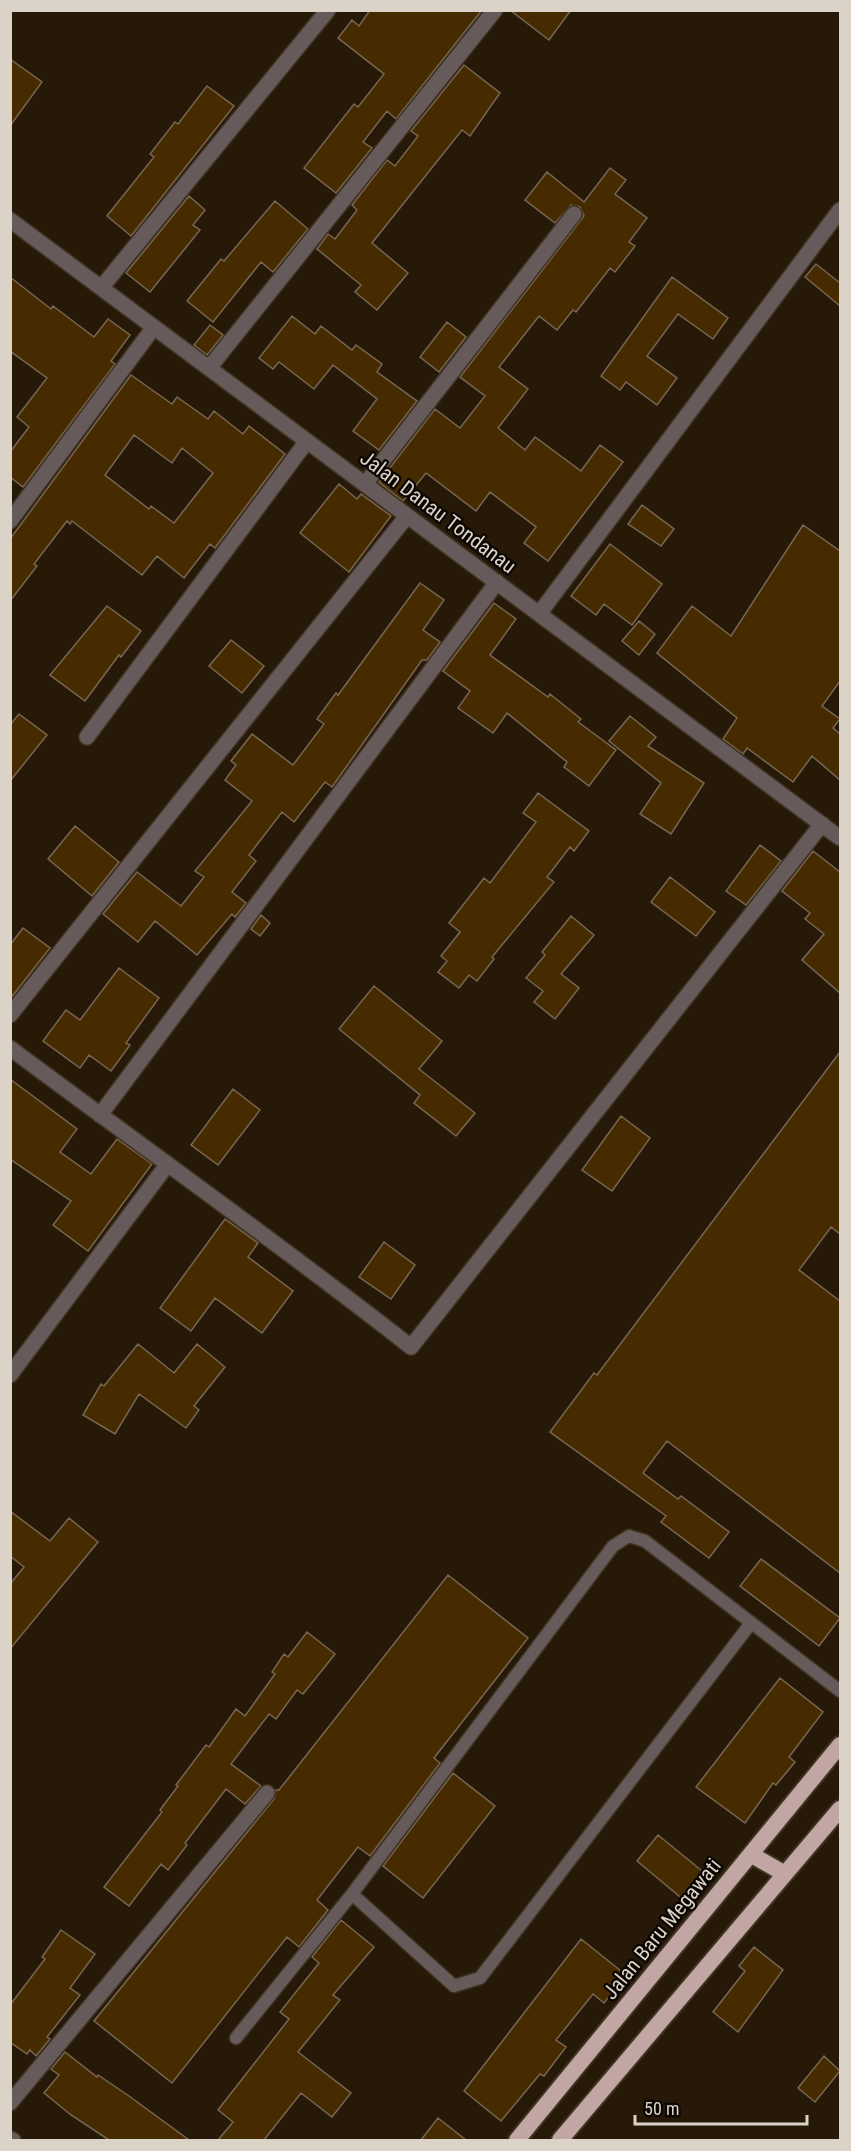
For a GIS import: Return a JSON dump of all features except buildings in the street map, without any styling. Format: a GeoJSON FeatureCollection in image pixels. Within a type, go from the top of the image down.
{"type":"FeatureCollection","features":[{"type":"Feature","properties":{"kind":"highway","name":"Jalan Baru Megawati"},"geometry":{"type":"LineString","coordinates":[[517,2140],[752,1855],[834,1765],[840,1745]]}},
{"type":"Feature","properties":{"kind":"highway"},"geometry":{"type":"LineString","coordinates":[[560,2140],[840,1809]]}},
{"type":"Feature","properties":{"kind":"highway"},"geometry":{"type":"LineString","coordinates":[[752,1855],[786,1874]]}},
{"type":"Feature","properties":{"kind":"street"},"geometry":{"type":"LineString","coordinates":[[101,288],[328,10]]}},
{"type":"Feature","properties":{"kind":"street"},"geometry":{"type":"LineString","coordinates":[[209,368],[495,10]]}},
{"type":"Feature","properties":{"kind":"street"},"geometry":{"type":"LineString","coordinates":[[539,614],[840,210]]}},
{"type":"Feature","properties":{"kind":"street"},"geometry":{"type":"LineString","coordinates":[[364,484],[574,214]]}},
{"type":"Feature","properties":{"kind":"street","name":"Jalan Danau Tondanau"},"geometry":{"type":"LineString","coordinates":[[10,220],[840,838]]}},
{"type":"Feature","properties":{"kind":"street"},"geometry":{"type":"LineString","coordinates":[[10,522],[154,327]]}},
{"type":"Feature","properties":{"kind":"street"},"geometry":{"type":"LineString","coordinates":[[87,737],[307,441]]}},
{"type":"Feature","properties":{"kind":"street"},"geometry":{"type":"LineString","coordinates":[[10,1015],[407,516]]}},
{"type":"Feature","properties":{"kind":"street"},"geometry":{"type":"LineString","coordinates":[[100,1115],[497,582]]}},
{"type":"Feature","properties":{"kind":"street"},"geometry":{"type":"LineString","coordinates":[[10,1048],[167,1165],[273,1239],[411,1347],[822,824]]}},
{"type":"Feature","properties":{"kind":"street"},"geometry":{"type":"LineString","coordinates":[[10,1375],[167,1165]]}},
{"type":"Feature","properties":{"kind":"street"},"geometry":{"type":"LineString","coordinates":[[10,2103],[267,1793]]}},
{"type":"Feature","properties":{"kind":"lane"},"geometry":{"type":"LineString","coordinates":[[236,2038],[352,1894],[613,1546],[628,1536],[645,1541],[840,1691]]}},
{"type":"Feature","properties":{"kind":"lane"},"geometry":{"type":"LineString","coordinates":[[352,1894],[454,1986],[480,1978],[751,1623]]}}]}
